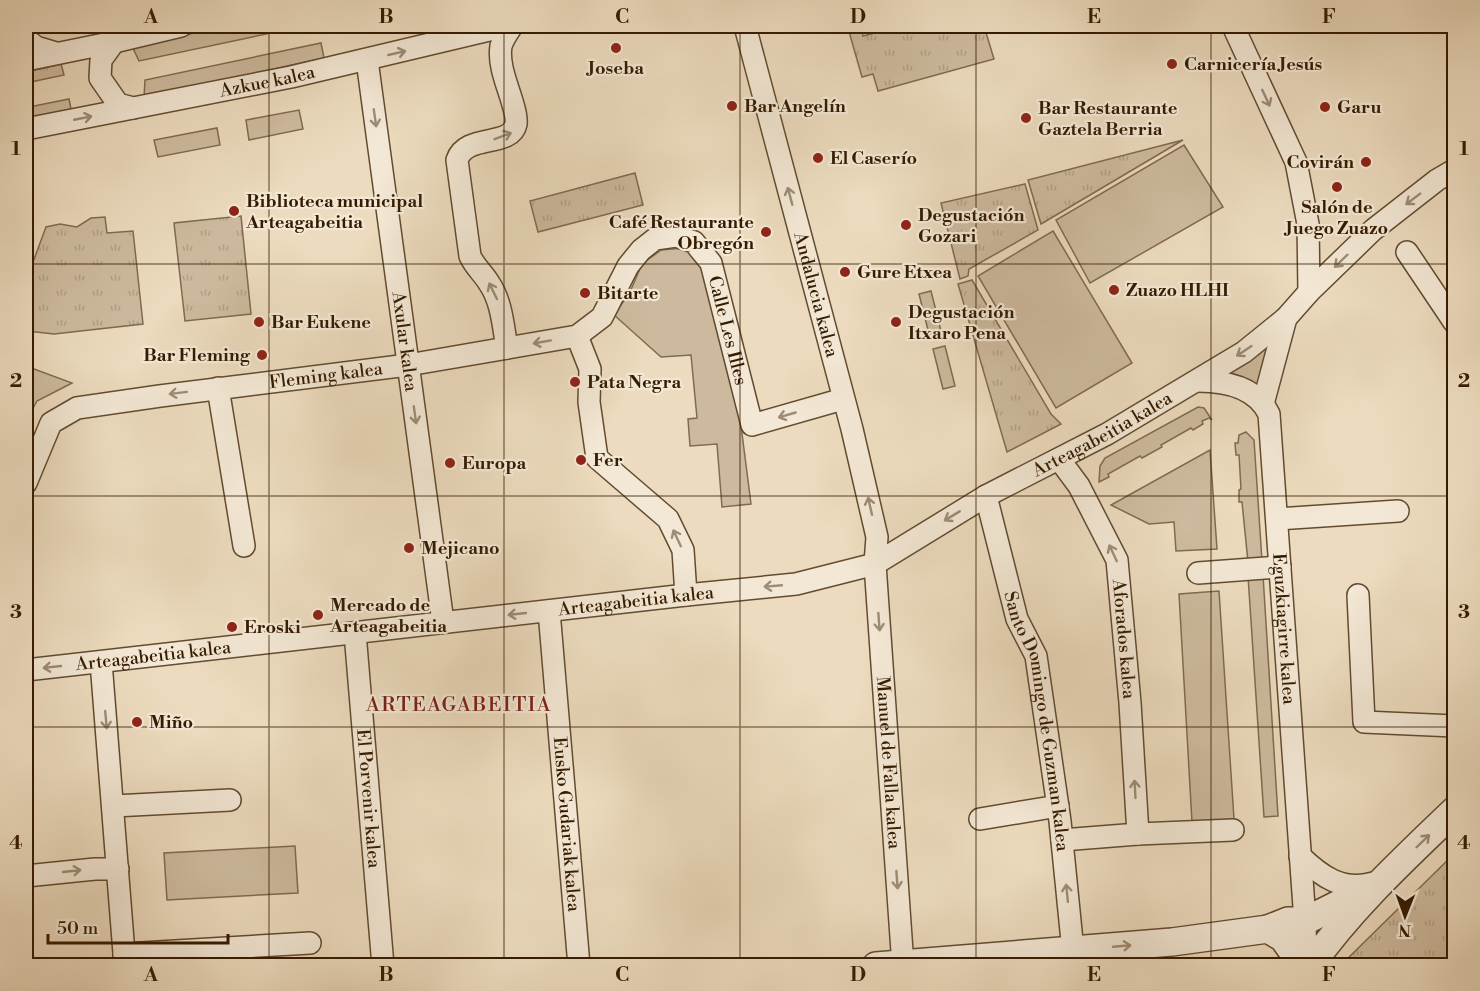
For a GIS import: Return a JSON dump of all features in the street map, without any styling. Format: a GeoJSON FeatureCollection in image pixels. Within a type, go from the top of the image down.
{"type":"FeatureCollection","features":[{"type":"Feature","properties":{"kind":"street"},"geometry":{"type":"LineString","coordinates":[[26,60],[182,26]]}},
{"type":"Feature","properties":{"kind":"street","name":"Azkue kalea"},"geometry":{"type":"LineString","coordinates":[[26,129],[367,60],[506,26]]}},
{"type":"Feature","properties":{"kind":"street"},"geometry":{"type":"LineString","coordinates":[[507,348],[498,299],[489,282],[474,266],[470,256],[457,160],[460,152],[469,145],[504,136],[512,132],[516,124],[501,60],[501,45],[512,26]]}},
{"type":"Feature","properties":{"kind":"street","name":"Andalucia kalea"},"geometry":{"type":"LineString","coordinates":[[745,26],[877,537],[875,564]]}},
{"type":"Feature","properties":{"kind":"street"},"geometry":{"type":"LineString","coordinates":[[1233,26],[1296,162],[1308,224],[1308,292]]}},
{"type":"Feature","properties":{"kind":"street"},"geometry":{"type":"LineString","coordinates":[[26,39],[36,47],[56,53]]}},
{"type":"Feature","properties":{"kind":"street"},"geometry":{"type":"LineString","coordinates":[[114,42],[101,60],[100,78],[118,104],[133,108]]}},
{"type":"Feature","properties":{"kind":"street","name":"Axular kalea"},"geometry":{"type":"LineString","coordinates":[[367,60],[443,622]]}},
{"type":"Feature","properties":{"kind":"street","name":"Arteagabeitia kalea"},"geometry":{"type":"LineString","coordinates":[[26,670],[796,584],[875,564],[986,496],[1059,459],[1198,381],[1244,352],[1286,318],[1308,292],[1372,230],[1437,180],[1455,170]]}},
{"type":"Feature","properties":{"kind":"street","name":"Calle Les Illes"},"geometry":{"type":"LineString","coordinates":[[577,336],[602,316],[628,266],[641,250],[655,239],[676,236],[694,242],[711,263],[752,425],[843,399]]}},
{"type":"Feature","properties":{"kind":"street"},"geometry":{"type":"LineString","coordinates":[[1407,252],[1455,322]]}},
{"type":"Feature","properties":{"kind":"street","name":"Arteagabeitia kalea"},"geometry":{"type":"LineString","coordinates":[[1263,404],[1286,318]]}},
{"type":"Feature","properties":{"kind":"street"},"geometry":{"type":"LineString","coordinates":[[577,336],[590,369],[589,402],[597,458],[668,519],[683,550],[686,595]]}},
{"type":"Feature","properties":{"kind":"street","name":"Fleming kalea"},"geometry":{"type":"LineString","coordinates":[[27,474],[51,423],[77,408],[408,365],[577,336]]}},
{"type":"Feature","properties":{"kind":"street"},"geometry":{"type":"LineString","coordinates":[[1198,381],[1219,382],[1238,387],[1254,395],[1263,404]]}},
{"type":"Feature","properties":{"kind":"street"},"geometry":{"type":"LineString","coordinates":[[218,388],[243,546]]}},
{"type":"Feature","properties":{"kind":"street","name":"Eguzkiagirre kalea"},"geometry":{"type":"LineString","coordinates":[[1263,404],[1269,414],[1307,966]]}},
{"type":"Feature","properties":{"kind":"street","name":"Aforados kalea"},"geometry":{"type":"LineString","coordinates":[[1059,459],[1079,486],[1117,560],[1130,694],[1138,834]]}},
{"type":"Feature","properties":{"kind":"street","name":"Santo Domingo de Guzman kalea"},"geometry":{"type":"LineString","coordinates":[[986,496],[1017,619],[1036,656],[1058,806],[1073,951]]}},
{"type":"Feature","properties":{"kind":"street"},"geometry":{"type":"LineString","coordinates":[[1277,519],[1398,511]]}},
{"type":"Feature","properties":{"kind":"street","name":"Manuel de Falla kalea"},"geometry":{"type":"LineString","coordinates":[[875,564],[903,965]]}},
{"type":"Feature","properties":{"kind":"street"},"geometry":{"type":"LineString","coordinates":[[1198,573],[1280,567]]}},
{"type":"Feature","properties":{"kind":"street"},"geometry":{"type":"LineString","coordinates":[[1358,595],[1364,722],[1455,726]]}},
{"type":"Feature","properties":{"kind":"street","name":"Eusko Gudariak kalea"},"geometry":{"type":"LineString","coordinates":[[549,611],[579,966]]}},
{"type":"Feature","properties":{"kind":"street","name":"El Porvenir kalea"},"geometry":{"type":"LineString","coordinates":[[355,633],[383,966]]}},
{"type":"Feature","properties":{"kind":"street"},"geometry":{"type":"LineString","coordinates":[[101,662],[125,960],[310,943]]}},
{"type":"Feature","properties":{"kind":"street"},"geometry":{"type":"LineString","coordinates":[[114,806],[230,800]]}},
{"type":"Feature","properties":{"kind":"street"},"geometry":{"type":"LineString","coordinates":[[980,819],[1058,806]]}},
{"type":"Feature","properties":{"kind":"street"},"geometry":{"type":"LineString","coordinates":[[1268,929],[1283,938],[1307,966],[1384,880],[1455,811]]}},
{"type":"Feature","properties":{"kind":"street"},"geometry":{"type":"LineString","coordinates":[[1062,840],[1233,830]]}},
{"type":"Feature","properties":{"kind":"street"},"geometry":{"type":"LineString","coordinates":[[1300,856],[1322,876],[1342,885],[1368,885],[1384,880]]}},
{"type":"Feature","properties":{"kind":"street"},"geometry":{"type":"LineString","coordinates":[[26,876],[118,869]]}},
{"type":"Feature","properties":{"kind":"street"},"geometry":{"type":"LineString","coordinates":[[876,966],[1172,942],[1268,929],[1288,921],[1305,921],[1384,880]]}},
{"type":"Feature","properties":{"kind":"green space"},"geometry":{"type":"Polygon","coordinates":[[[228,26],[304,26],[139,61],[132,46],[228,26]]]}},
{"type":"Feature","properties":{"kind":"green space"},"geometry":{"type":"Polygon","coordinates":[[[860,26],[863,36],[901,26],[984,26],[994,59],[878,91],[873,74],[862,77],[848,28],[860,26]]]}},
{"type":"Feature","properties":{"kind":"green space"},"geometry":{"type":"Polygon","coordinates":[[[321,43],[324,58],[144,97],[145,80],[321,43]]]}},
{"type":"Feature","properties":{"kind":"green space"},"geometry":{"type":"Polygon","coordinates":[[[61,64],[64,75],[26,83],[26,72],[61,64]]]}},
{"type":"Feature","properties":{"kind":"green space"},"geometry":{"type":"Polygon","coordinates":[[[69,99],[71,109],[31,118],[29,107],[69,99]]]}},
{"type":"Feature","properties":{"kind":"green space"},"geometry":{"type":"Polygon","coordinates":[[[299,110],[303,129],[249,140],[246,120],[299,110]]]}},
{"type":"Feature","properties":{"kind":"green space"},"geometry":{"type":"Polygon","coordinates":[[[217,128],[220,145],[158,157],[154,140],[217,128]]]}},
{"type":"Feature","properties":{"kind":"green space"},"geometry":{"type":"Polygon","coordinates":[[[1183,140],[1041,224],[1028,180],[1183,140]]]}},
{"type":"Feature","properties":{"kind":"green space"},"geometry":{"type":"Polygon","coordinates":[[[1184,145],[1223,207],[1090,283],[1056,220],[1184,145]]]}},
{"type":"Feature","properties":{"kind":"green space"},"geometry":{"type":"Polygon","coordinates":[[[635,173],[643,205],[538,232],[530,201],[635,173]]]}},
{"type":"Feature","properties":{"kind":"green space"},"geometry":{"type":"Polygon","coordinates":[[[1025,184],[1038,230],[969,269],[968,276],[960,279],[941,203],[1025,184]]]}},
{"type":"Feature","properties":{"kind":"green space"},"geometry":{"type":"Polygon","coordinates":[[[241,216],[251,314],[185,321],[174,223],[241,216]]]}},
{"type":"Feature","properties":{"kind":"green space"},"geometry":{"type":"Polygon","coordinates":[[[105,217],[107,233],[133,231],[143,324],[54,334],[27,331],[30,294],[26,281],[46,227],[60,224],[77,227],[91,218],[105,217]]]}},
{"type":"Feature","properties":{"kind":"green space"},"geometry":{"type":"Polygon","coordinates":[[[1053,231],[1132,363],[1056,408],[978,276],[1053,231]]]}},
{"type":"Feature","properties":{"kind":"green space"},"geometry":{"type":"Polygon","coordinates":[[[683,248],[698,258],[708,278],[740,418],[751,504],[722,507],[717,444],[690,446],[688,419],[697,418],[691,355],[661,357],[614,315],[630,292],[642,264],[661,250],[683,248]]]}},
{"type":"Feature","properties":{"kind":"green space"},"geometry":{"type":"Polygon","coordinates":[[[972,280],[1051,414],[1061,424],[1007,452],[958,284],[972,280]]]}},
{"type":"Feature","properties":{"kind":"green space"},"geometry":{"type":"Polygon","coordinates":[[[931,291],[941,331],[929,334],[919,294],[931,291]]]}},
{"type":"Feature","properties":{"kind":"green space"},"geometry":{"type":"Polygon","coordinates":[[[1267,345],[1259,389],[1228,374],[1267,345]]]}},
{"type":"Feature","properties":{"kind":"green space"},"geometry":{"type":"Polygon","coordinates":[[[945,346],[955,386],[943,389],[933,349],[945,346]]]}},
{"type":"Feature","properties":{"kind":"green space"},"geometry":{"type":"Polygon","coordinates":[[[26,366],[72,383],[37,401],[26,421],[26,366]]]}},
{"type":"Feature","properties":{"kind":"green space"},"geometry":{"type":"Polygon","coordinates":[[[1198,407],[1204,408],[1212,420],[1209,418],[1202,421],[1203,424],[1193,430],[1191,428],[1142,458],[1140,456],[1108,474],[1109,477],[1099,482],[1100,466],[1105,458],[1198,407]]]}},
{"type":"Feature","properties":{"kind":"green space"},"geometry":{"type":"Polygon","coordinates":[[[1246,432],[1254,440],[1262,561],[1248,562],[1242,502],[1239,502],[1239,490],[1241,489],[1239,455],[1236,455],[1235,443],[1238,443],[1239,435],[1246,432]]]}},
{"type":"Feature","properties":{"kind":"green space"},"geometry":{"type":"Polygon","coordinates":[[[1210,450],[1217,549],[1176,551],[1174,522],[1149,524],[1111,505],[1210,450]]]}},
{"type":"Feature","properties":{"kind":"green space"},"geometry":{"type":"Polygon","coordinates":[[[1263,575],[1278,816],[1264,817],[1248,576],[1263,575]]]}},
{"type":"Feature","properties":{"kind":"green space"},"geometry":{"type":"Polygon","coordinates":[[[1219,591],[1234,819],[1192,822],[1179,594],[1219,591]]]}},
{"type":"Feature","properties":{"kind":"green space"},"geometry":{"type":"Polygon","coordinates":[[[295,846],[298,893],[167,900],[164,853],[295,846]]]}},
{"type":"Feature","properties":{"kind":"green space"},"geometry":{"type":"Polygon","coordinates":[[[1454,854],[1454,965],[1341,965],[1343,963],[1454,854]]]}},
{"type":"Feature","properties":{"kind":"place","name":"Joseba"},"geometry":{"type":"Point","coordinates":[616,48]}},
{"type":"Feature","properties":{"kind":"place","name":"Carnicería Jesús"},"geometry":{"type":"Point","coordinates":[1172,64]}},
{"type":"Feature","properties":{"kind":"place","name":"Bar Angelín"},"geometry":{"type":"Point","coordinates":[732,106]}},
{"type":"Feature","properties":{"kind":"place","name":"Garu"},"geometry":{"type":"Point","coordinates":[1325,107]}},
{"type":"Feature","properties":{"kind":"place","name":"Bar Restaurante Gaztela Berria"},"geometry":{"type":"Point","coordinates":[1026,118]}},
{"type":"Feature","properties":{"kind":"place","name":"El Caserío"},"geometry":{"type":"Point","coordinates":[818,158]}},
{"type":"Feature","properties":{"kind":"place","name":"Covirán"},"geometry":{"type":"Point","coordinates":[1366,162]}},
{"type":"Feature","properties":{"kind":"place","name":"Salón de Juego Zuazo"},"geometry":{"type":"Point","coordinates":[1337,187]}},
{"type":"Feature","properties":{"kind":"place","name":"Biblioteca municipal Arteagabeitia"},"geometry":{"type":"Point","coordinates":[234,211]}},
{"type":"Feature","properties":{"kind":"place","name":"Degustación Gozari"},"geometry":{"type":"Point","coordinates":[906,225]}},
{"type":"Feature","properties":{"kind":"place","name":"Café Restaurante Obregón"},"geometry":{"type":"Point","coordinates":[766,232]}},
{"type":"Feature","properties":{"kind":"place","name":"Gure Etxea"},"geometry":{"type":"Point","coordinates":[845,272]}},
{"type":"Feature","properties":{"kind":"place","name":"Zuazo HLHI"},"geometry":{"type":"Point","coordinates":[1114,290]}},
{"type":"Feature","properties":{"kind":"place","name":"Bitarte"},"geometry":{"type":"Point","coordinates":[585,293]}},
{"type":"Feature","properties":{"kind":"place","name":"Bar Eukene"},"geometry":{"type":"Point","coordinates":[259,322]}},
{"type":"Feature","properties":{"kind":"place","name":"Degustación Itxaro Pena"},"geometry":{"type":"Point","coordinates":[896,322]}},
{"type":"Feature","properties":{"kind":"place","name":"Bar Fleming"},"geometry":{"type":"Point","coordinates":[262,355]}},
{"type":"Feature","properties":{"kind":"place","name":"Pata Negra"},"geometry":{"type":"Point","coordinates":[575,382]}},
{"type":"Feature","properties":{"kind":"place","name":"Fer"},"geometry":{"type":"Point","coordinates":[581,460]}},
{"type":"Feature","properties":{"kind":"place","name":"Europa"},"geometry":{"type":"Point","coordinates":[450,463]}},
{"type":"Feature","properties":{"kind":"place","name":"Mejicano"},"geometry":{"type":"Point","coordinates":[409,548]}},
{"type":"Feature","properties":{"kind":"place","name":"Mercado de Arteagabeitia"},"geometry":{"type":"Point","coordinates":[318,615]}},
{"type":"Feature","properties":{"kind":"place","name":"Eroski"},"geometry":{"type":"Point","coordinates":[232,627]}},
{"type":"Feature","properties":{"kind":"place","name":"Miño"},"geometry":{"type":"Point","coordinates":[137,722]}},
{"type":"Feature","properties":{"kind":"district","name":"ARTEAGABEITIA"},"geometry":{"type":"Point","coordinates":[459,705]}}]}
